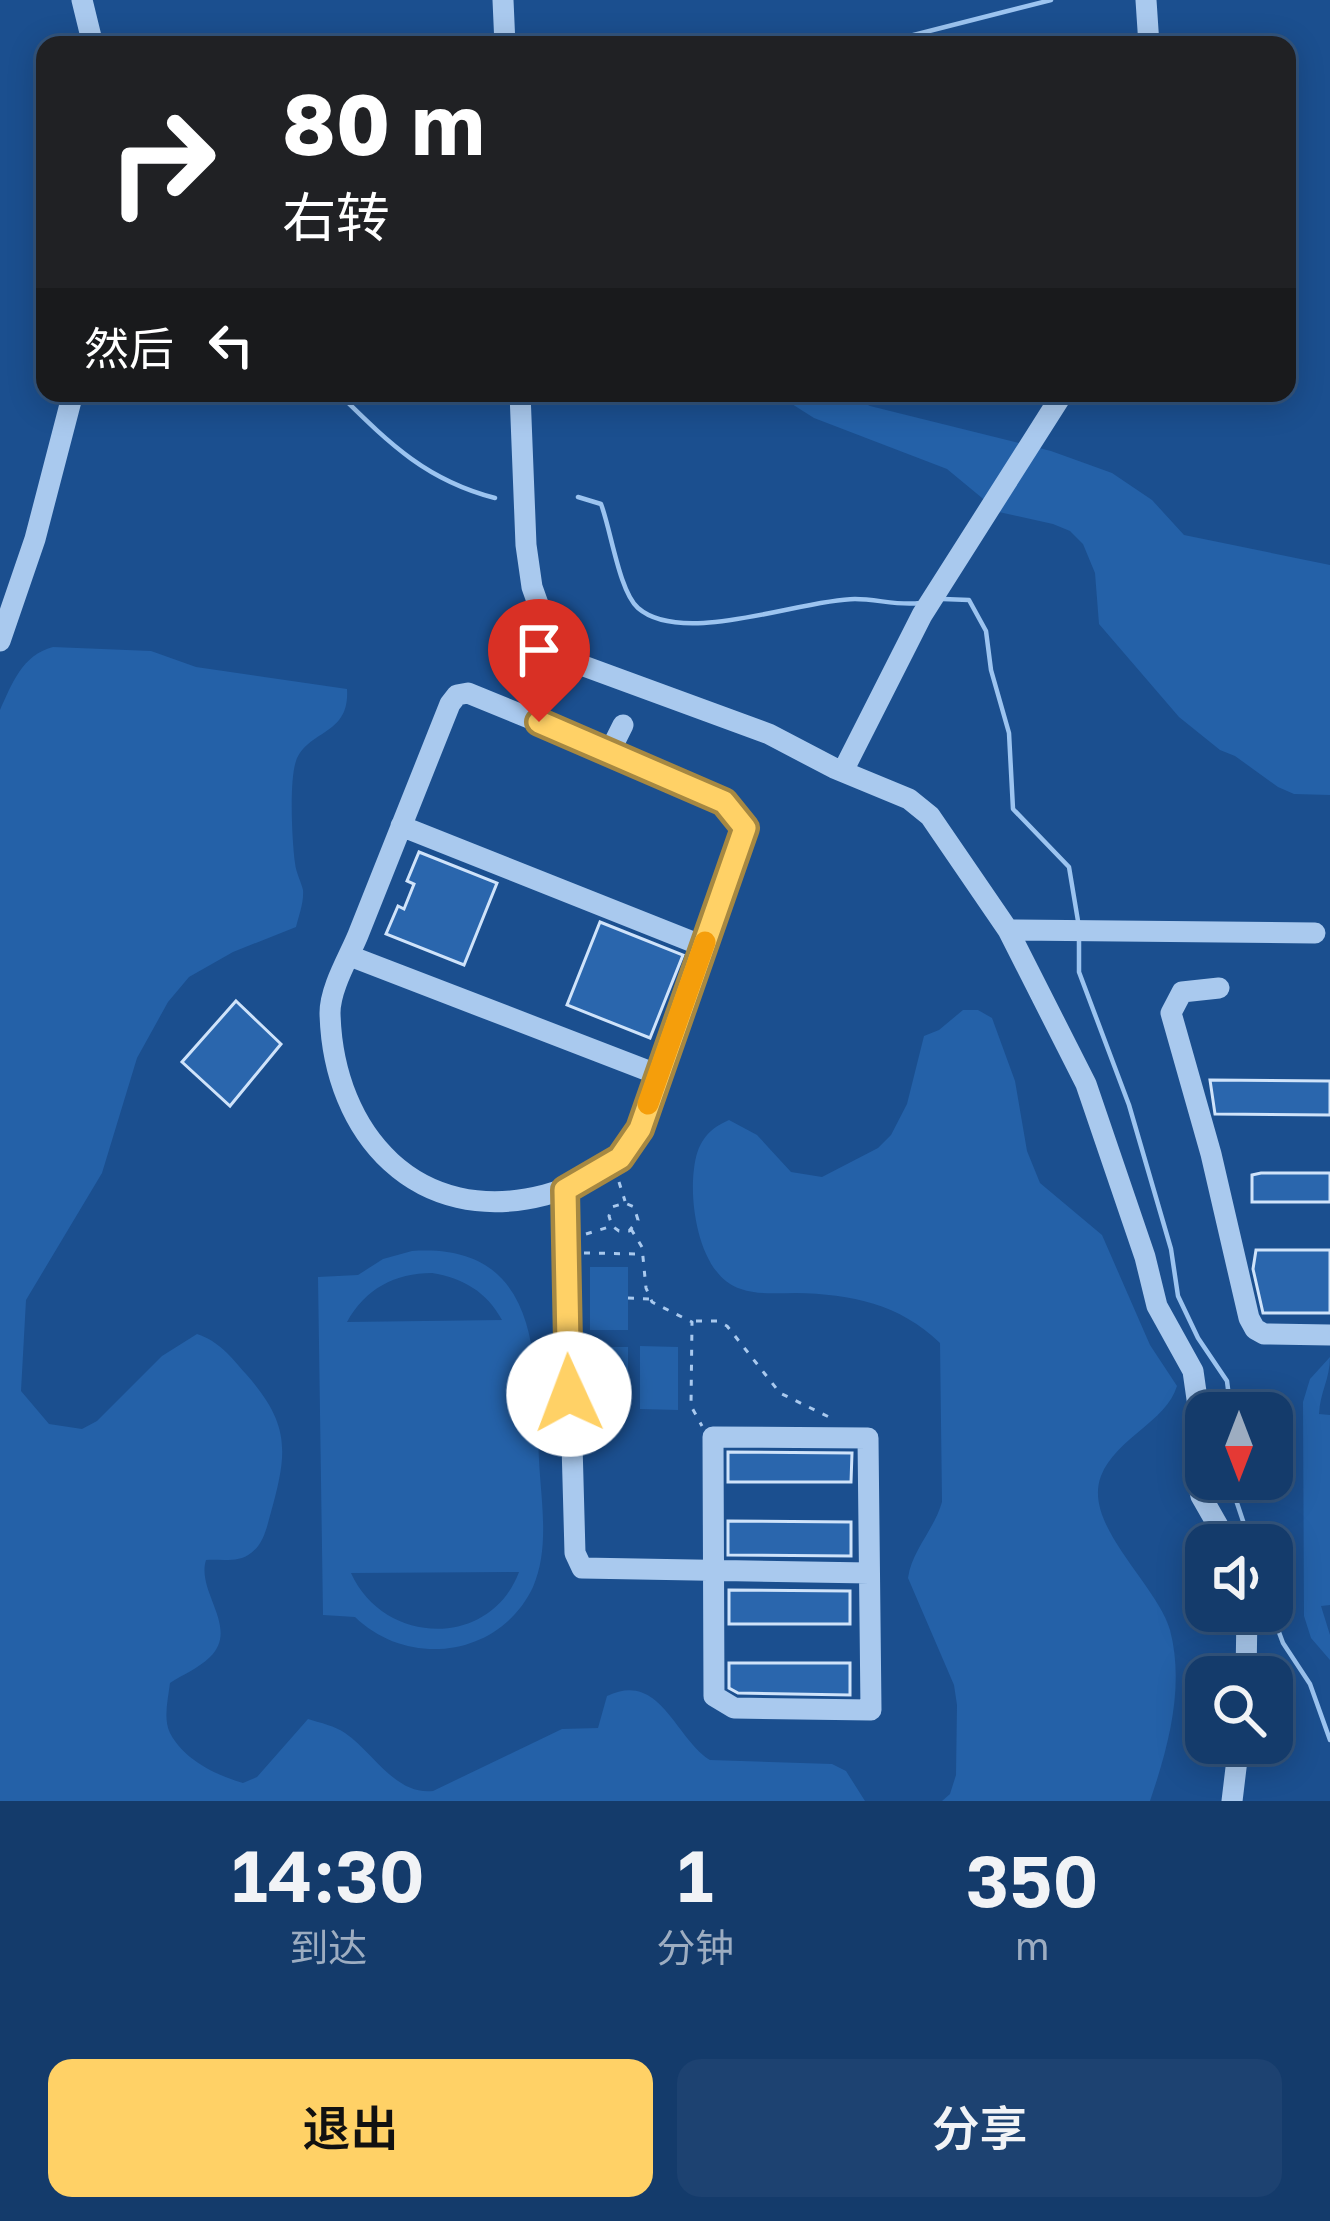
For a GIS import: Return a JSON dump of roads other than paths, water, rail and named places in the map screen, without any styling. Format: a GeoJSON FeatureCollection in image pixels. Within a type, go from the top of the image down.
{"type":"FeatureCollection","features":[{"type":"Feature","properties":{"kind":"street"},"geometry":{"type":"LineString","coordinates":[[82,0],[91,36]]}},
{"type":"Feature","properties":{"kind":"street"},"geometry":{"type":"LineString","coordinates":[[502,0],[504,36]]}},
{"type":"Feature","properties":{"kind":"street"},"geometry":{"type":"LineString","coordinates":[[1146,0],[1148,36]]}},
{"type":"Feature","properties":{"kind":"street"},"geometry":{"type":"LineString","coordinates":[[0,641],[35,539],[71,402]]}},
{"type":"Feature","properties":{"kind":"street"},"geometry":{"type":"LineString","coordinates":[[520,402],[526,545],[532,587],[548,632],[581,665],[769,734],[909,799],[930,816],[1008,930],[1078,1068],[1126,1200],[1157,1306],[1193,1372],[1198,1387],[1197,1479],[1217,1524]]}},
{"type":"Feature","properties":{"kind":"street"},"geometry":{"type":"LineString","coordinates":[[843,771],[922,615],[1057,402]]}},
{"type":"Feature","properties":{"kind":"street"},"geometry":{"type":"LineString","coordinates":[[468,693],[610,751],[724,802],[745,828],[640,1129],[620,1158],[565,1190],[525,1201],[478,1202],[430,1191],[380,1152],[358,1122],[338,1069],[331,1002],[450,704],[457,695],[468,693]]}},
{"type":"Feature","properties":{"kind":"street"},"geometry":{"type":"LineString","coordinates":[[610,751],[623,725]]}},
{"type":"Feature","properties":{"kind":"street"},"geometry":{"type":"LineString","coordinates":[[401,826],[704,946]]}},
{"type":"Feature","properties":{"kind":"street"},"geometry":{"type":"LineString","coordinates":[[1008,930],[1315,933]]}},
{"type":"Feature","properties":{"kind":"street"},"geometry":{"type":"LineString","coordinates":[[350,956],[658,1075]]}},
{"type":"Feature","properties":{"kind":"street"},"geometry":{"type":"LineString","coordinates":[[1219,988],[1182,992],[1171,1013],[1211,1154],[1249,1318],[1264,1334],[1330,1335]]}},
{"type":"Feature","properties":{"kind":"street"},"geometry":{"type":"LineString","coordinates":[[565,1190],[575,1553],[582,1568],[869,1573]]}},
{"type":"Feature","properties":{"kind":"street"},"geometry":{"type":"LineString","coordinates":[[713,1437],[868,1438],[869,1573],[871,1710],[734,1708],[719,1702],[713,1686],[713,1437]]}},
{"type":"Feature","properties":{"kind":"street"},"geometry":{"type":"LineString","coordinates":[[1232,1801],[1236,1764]]}},
{"type":"Feature","properties":{"kind":"waterway"},"geometry":{"type":"LineString","coordinates":[[910,36],[1051,0]]}},
{"type":"Feature","properties":{"kind":"waterway"},"geometry":{"type":"LineString","coordinates":[[348,402],[428,470],[495,498]]}},
{"type":"Feature","properties":{"kind":"waterway"},"geometry":{"type":"LineString","coordinates":[[578,497],[601,504],[631,600],[658,619],[712,622],[855,599],[920,603]]}},
{"type":"Feature","properties":{"kind":"waterway"},"geometry":{"type":"LineString","coordinates":[[943,599],[969,600],[986,631],[991,670],[1009,733],[1013,809],[1069,867],[1078,921]]}},
{"type":"Feature","properties":{"kind":"waterway"},"geometry":{"type":"LineString","coordinates":[[1079,938],[1079,972],[1129,1105],[1171,1249],[1178,1296],[1198,1338],[1227,1381],[1228,1392]]}},
{"type":"Feature","properties":{"kind":"waterway"},"geometry":{"type":"LineString","coordinates":[[1236,1500],[1244,1524]]}},
{"type":"Feature","properties":{"kind":"waterway"},"geometry":{"type":"LineString","coordinates":[[1279,1632],[1310,1684],[1330,1740]]}}]}
